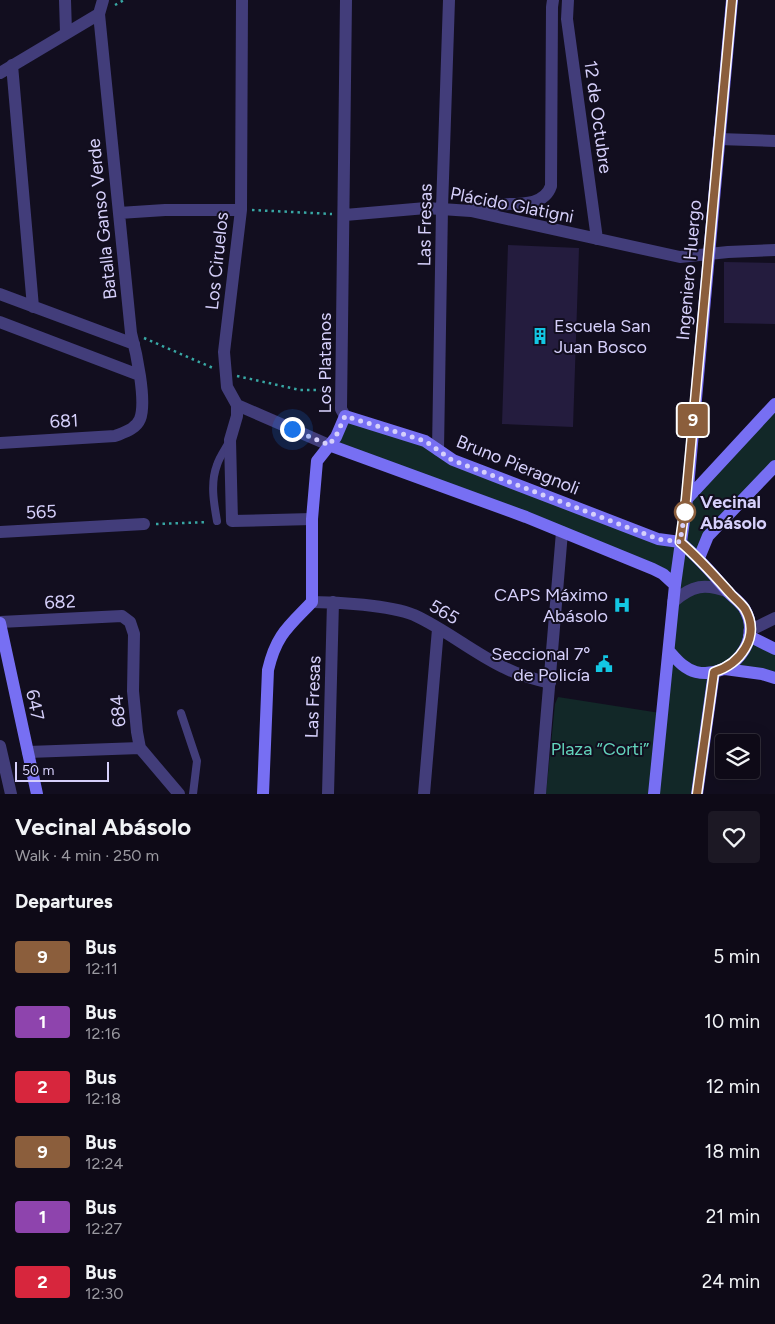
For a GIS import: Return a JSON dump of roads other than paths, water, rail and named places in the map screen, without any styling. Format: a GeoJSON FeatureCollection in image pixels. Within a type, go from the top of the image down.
{"type":"FeatureCollection","features":[{"type":"Feature","properties":{"kind":"street"},"geometry":{"type":"LineString","coordinates":[[66,0],[66,32]]}},
{"type":"Feature","properties":{"kind":"street","name":"Batalla Ganso Verde"},"geometry":{"type":"LineString","coordinates":[[102,0],[99,14],[133,338],[142,405],[140,420],[130,430]]}},
{"type":"Feature","properties":{"kind":"street","name":"Los Ciruelos"},"geometry":{"type":"LineString","coordinates":[[237,405],[227,387],[224,352],[241,210],[242,0]]}},
{"type":"Feature","properties":{"kind":"street","name":"Los Platanos"},"geometry":{"type":"LineString","coordinates":[[312,602],[312,519],[317,461],[336,436],[345,416],[341,409],[345,214],[346,0]]}},
{"type":"Feature","properties":{"kind":"street","name":"Las Fresas"},"geometry":{"type":"LineString","coordinates":[[438,450],[442,208],[449,0]]}},
{"type":"Feature","properties":{"kind":"street"},"geometry":{"type":"LineString","coordinates":[[464,211],[488,205],[529,203],[543,198],[549,192],[551,186],[553,0]]}},
{"type":"Feature","properties":{"kind":"street","name":"12 de Octubre"},"geometry":{"type":"LineString","coordinates":[[568,0],[567,19],[596,239]]}},
{"type":"Feature","properties":{"kind":"street","name":"Ingeniero Huergo"},"geometry":{"type":"LineString","coordinates":[[673,602],[686,499],[732,0]]}},
{"type":"Feature","properties":{"kind":"street"},"geometry":{"type":"LineString","coordinates":[[0,73],[99,14]]}},
{"type":"Feature","properties":{"kind":"street"},"geometry":{"type":"LineString","coordinates":[[12,65],[33,307]]}},
{"type":"Feature","properties":{"kind":"street"},"geometry":{"type":"LineString","coordinates":[[719,139],[775,141]]}},
{"type":"Feature","properties":{"kind":"street","name":"Plácido Glatigni"},"geometry":{"type":"LineString","coordinates":[[345,214],[442,208],[680,257],[775,250]]}},
{"type":"Feature","properties":{"kind":"street"},"geometry":{"type":"LineString","coordinates":[[120,213],[165,210],[241,210]]}},
{"type":"Feature","properties":{"kind":"street"},"geometry":{"type":"LineString","coordinates":[[0,294],[33,307],[133,338]]}},
{"type":"Feature","properties":{"kind":"street"},"geometry":{"type":"LineString","coordinates":[[0,322],[139,375]]}},
{"type":"Feature","properties":{"kind":"street"},"geometry":{"type":"LineString","coordinates":[[686,499],[775,404]]}},
{"type":"Feature","properties":{"kind":"street"},"geometry":{"type":"LineString","coordinates":[[312,519],[232,521],[230,440],[237,416],[237,405],[329,445],[562,532],[653,569],[664,574],[675,585]]}},
{"type":"Feature","properties":{"kind":"street","name":"Bruno Pieragnoli"},"geometry":{"type":"LineString","coordinates":[[345,416],[425,441],[452,460],[649,536],[680,542]]}},
{"type":"Feature","properties":{"kind":"street","name":"681"},"geometry":{"type":"LineString","coordinates":[[0,443],[115,436],[130,430]]}},
{"type":"Feature","properties":{"kind":"street"},"geometry":{"type":"LineString","coordinates":[[699,558],[708,536],[775,466]]}},
{"type":"Feature","properties":{"kind":"street","name":"565"},"geometry":{"type":"LineString","coordinates":[[0,532],[144,524]]}},
{"type":"Feature","properties":{"kind":"street"},"geometry":{"type":"LineString","coordinates":[[540,794],[562,532]]}},
{"type":"Feature","properties":{"kind":"street"},"geometry":{"type":"LineString","coordinates":[[680,542],[699,558],[744,609],[749,622],[749,633],[745,650],[736,661],[719,671],[697,794]]}},
{"type":"Feature","properties":{"kind":"street"},"geometry":{"type":"LineString","coordinates":[[654,794],[673,602],[685,592],[699,587],[714,587],[729,592]]}},
{"type":"Feature","properties":{"kind":"street"},"geometry":{"type":"LineString","coordinates":[[263,794],[268,670],[272,652],[285,630],[312,602]]}},
{"type":"Feature","properties":{"kind":"street","name":"565"},"geometry":{"type":"LineString","coordinates":[[312,602],[333,602],[395,610],[413,615],[502,667],[550,683]]}},
{"type":"Feature","properties":{"kind":"street","name":"Las Fresas"},"geometry":{"type":"LineString","coordinates":[[328,794],[333,602]]}},
{"type":"Feature","properties":{"kind":"street","name":"682"},"geometry":{"type":"LineString","coordinates":[[0,623],[122,616]]}},
{"type":"Feature","properties":{"kind":"street","name":"684"},"geometry":{"type":"LineString","coordinates":[[122,616],[130,622],[134,634],[133,690],[136,732],[140,748],[179,794]]}},
{"type":"Feature","properties":{"kind":"street"},"geometry":{"type":"LineString","coordinates":[[749,633],[775,618]]}},
{"type":"Feature","properties":{"kind":"street","name":"647"},"geometry":{"type":"LineString","coordinates":[[0,623],[37,794]]}},
{"type":"Feature","properties":{"kind":"street"},"geometry":{"type":"LineString","coordinates":[[424,794],[438,629]]}},
{"type":"Feature","properties":{"kind":"street"},"geometry":{"type":"LineString","coordinates":[[749,633],[775,649]]}},
{"type":"Feature","properties":{"kind":"street"},"geometry":{"type":"LineString","coordinates":[[669,651],[681,664],[696,672],[719,671],[762,674],[775,678]]}},
{"type":"Feature","properties":{"kind":"street"},"geometry":{"type":"LineString","coordinates":[[0,746],[12,794]]}},
{"type":"Feature","properties":{"kind":"street"},"geometry":{"type":"LineString","coordinates":[[28,752],[140,748]]}},
{"type":"Feature","properties":{"kind":"lane"},"geometry":{"type":"LineString","coordinates":[[217,522],[213,501],[216,465],[230,440]]}},
{"type":"Feature","properties":{"kind":"lane"},"geometry":{"type":"LineString","coordinates":[[182,713],[197,761],[193,794]]}},
{"type":"Feature","properties":{"kind":"place","name":"Escuela San Juan Bosco"},"geometry":{"type":"Point","coordinates":[540,336]}},
{"type":"Feature","properties":{"kind":"place","name":"Vecinal Abásolo"},"geometry":{"type":"Point","coordinates":[685,512]}},
{"type":"Feature","properties":{"kind":"place","name":"CAPS Máximo Abásolo"},"geometry":{"type":"Point","coordinates":[622,605]}},
{"type":"Feature","properties":{"kind":"place","name":"Seccional 7º de Policía"},"geometry":{"type":"Point","coordinates":[604,664]}},
{"type":"Feature","properties":{"kind":"park label","name":"Plaza “Corti”"},"geometry":{"type":"Point","coordinates":[600,749]}}]}
